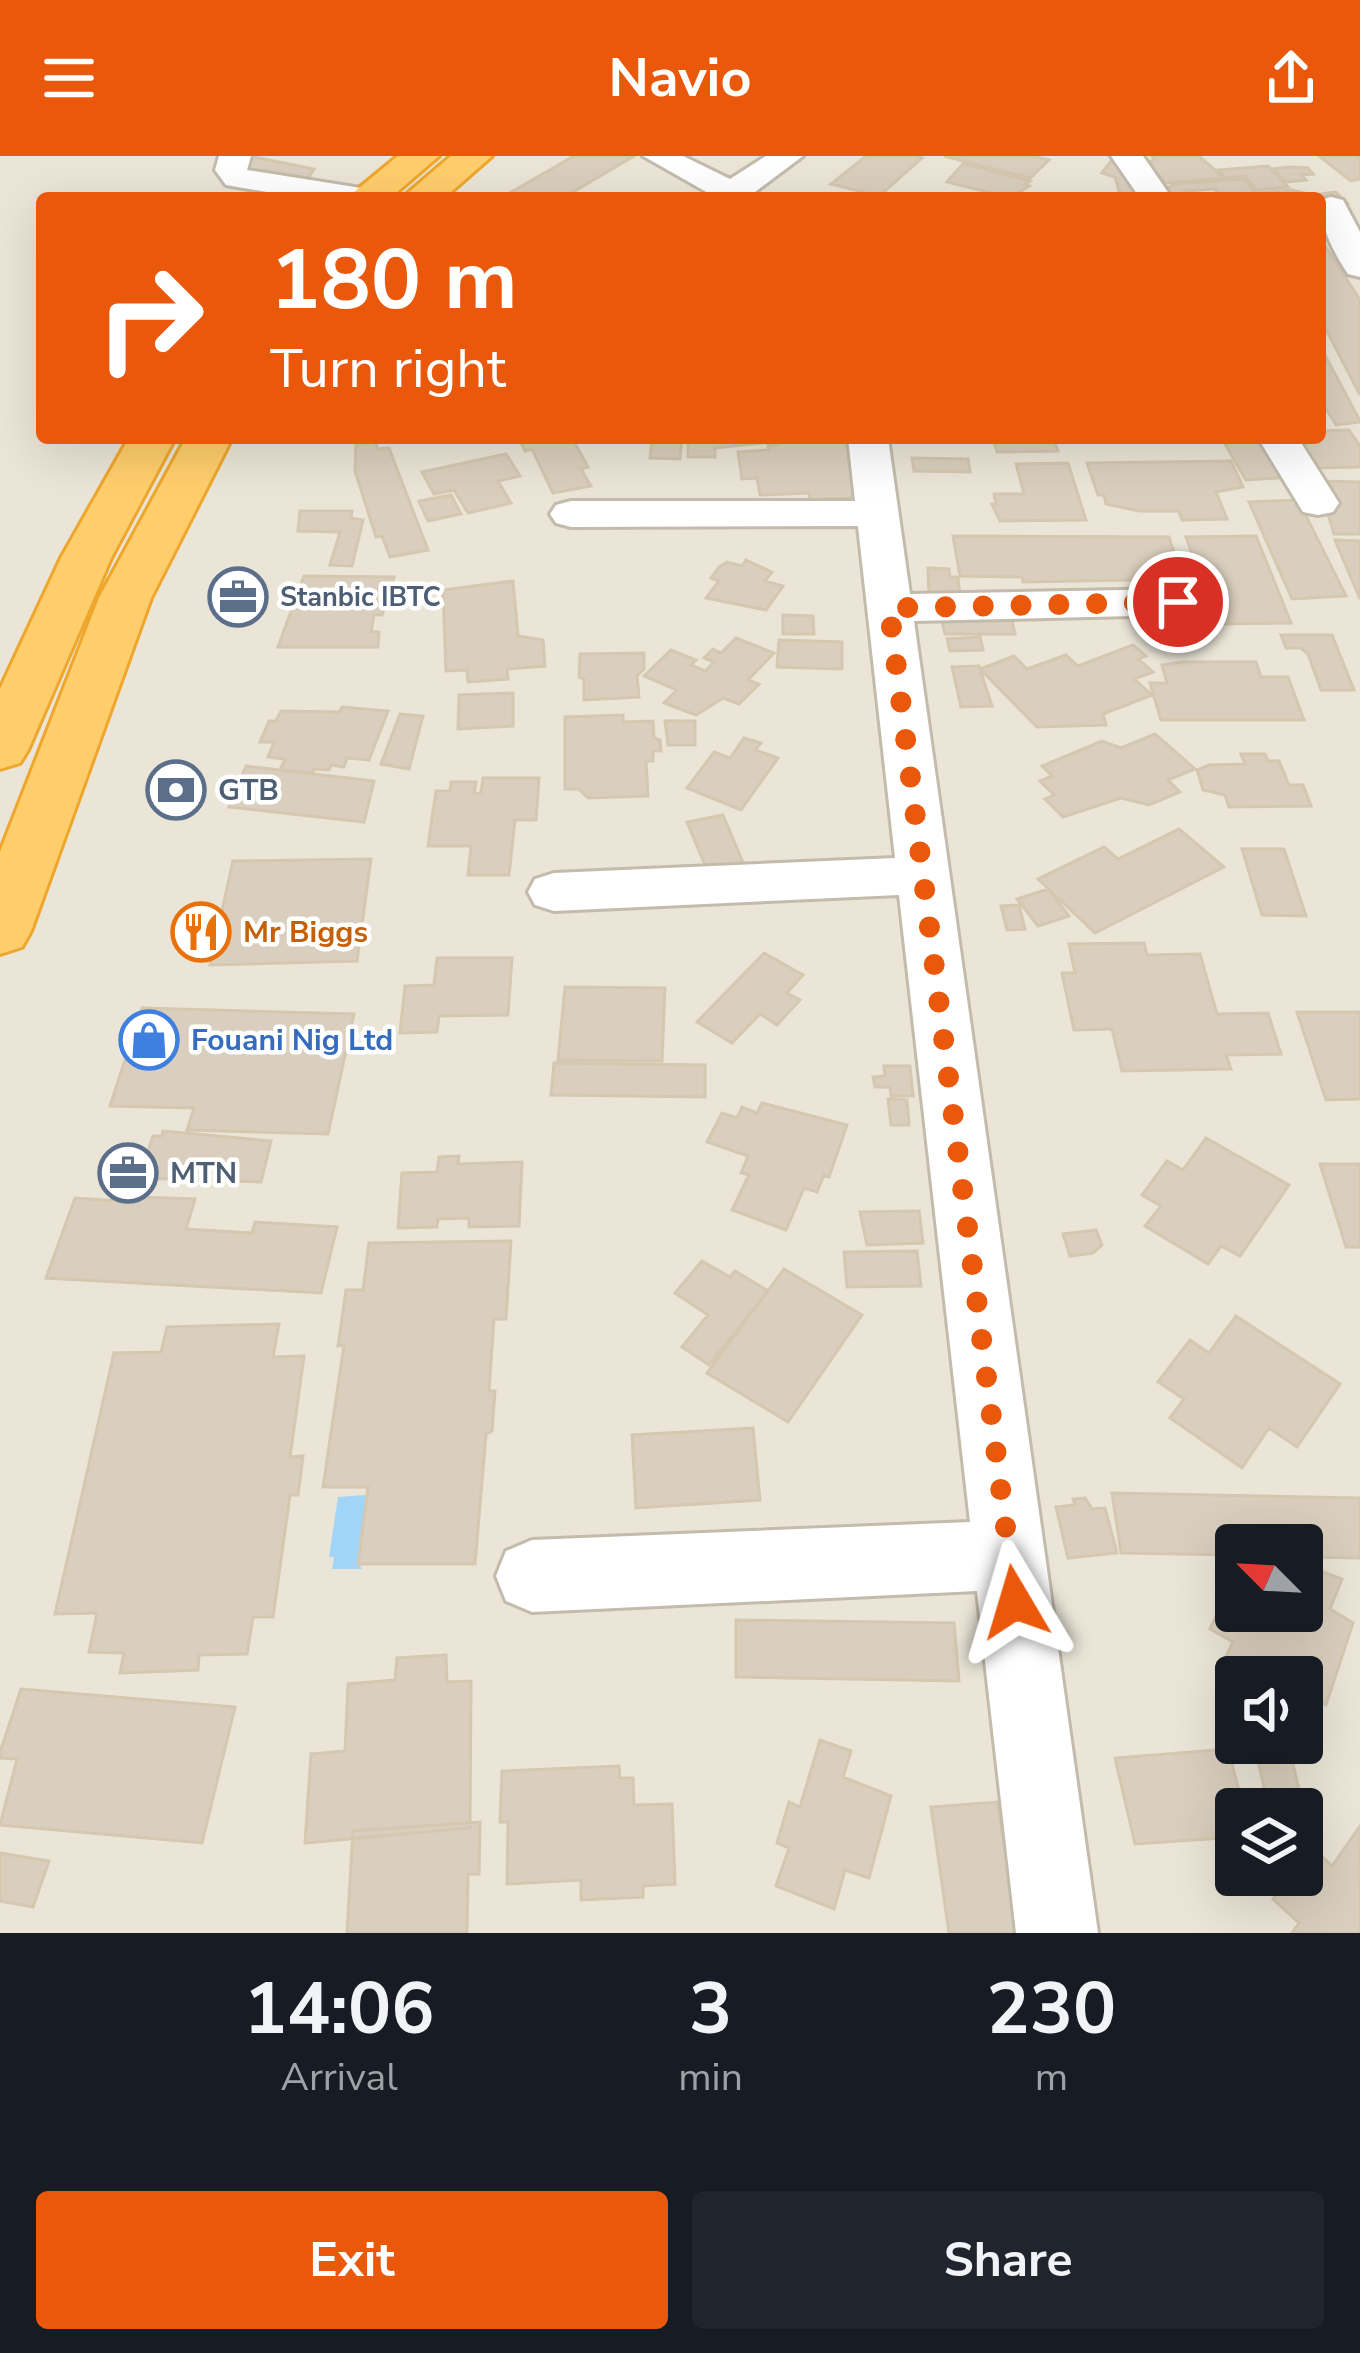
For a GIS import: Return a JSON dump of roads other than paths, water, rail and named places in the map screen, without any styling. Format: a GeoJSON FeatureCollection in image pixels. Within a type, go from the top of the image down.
{"type":"FeatureCollection","features":[{"type":"Feature","properties":{"kind":"highway"},"geometry":{"type":"LineString","coordinates":[[372,192],[421,156]]}},
{"type":"Feature","properties":{"kind":"highway"},"geometry":{"type":"LineString","coordinates":[[429,192],[474,156]]}},
{"type":"Feature","properties":{"kind":"highway"},"geometry":{"type":"LineString","coordinates":[[0,750],[77,575],[149,444]]}},
{"type":"Feature","properties":{"kind":"highway"},"geometry":{"type":"LineString","coordinates":[[0,932],[125,598],[206,444]]}},
{"type":"Feature","properties":{"kind":"street"},"geometry":{"type":"LineString","coordinates":[[236,156],[231,170],[237,178],[326,192]]}},
{"type":"Feature","properties":{"kind":"street"},"geometry":{"type":"LineString","coordinates":[[659,156],[731,192]]}},
{"type":"Feature","properties":{"kind":"street"},"geometry":{"type":"LineString","coordinates":[[741,192],[787,156]]}},
{"type":"Feature","properties":{"kind":"street"},"geometry":{"type":"LineString","coordinates":[[1127,156],[1152,192]]}},
{"type":"Feature","properties":{"kind":"street"},"geometry":{"type":"LineString","coordinates":[[1337,206],[1360,267]]}},
{"type":"Feature","properties":{"kind":"street"},"geometry":{"type":"LineString","coordinates":[[869,444],[1058,1933]]}},
{"type":"Feature","properties":{"kind":"street"},"geometry":{"type":"LineString","coordinates":[[1282,444],[1318,503]]}},
{"type":"Feature","properties":{"kind":"street"},"geometry":{"type":"LineString","coordinates":[[571,514],[877,513]]}},
{"type":"Feature","properties":{"kind":"street"},"geometry":{"type":"LineString","coordinates":[[889,608],[1178,602]]}},
{"type":"Feature","properties":{"kind":"street"},"geometry":{"type":"LineString","coordinates":[[554,892],[922,875]]}},
{"type":"Feature","properties":{"kind":"street"},"geometry":{"type":"LineString","coordinates":[[532,1576],[1009,1555]]}},
{"type":"Feature","properties":{"kind":"water"},"geometry":{"type":"Polygon","coordinates":[[[366,1495],[358,1563],[362,1569],[332,1569],[334,1557],[329,1557],[338,1497],[366,1495]]]}},
{"type":"Feature","properties":{"kind":"place","name":"Stanbic IBTC"},"geometry":{"type":"Point","coordinates":[238,597]}},
{"type":"Feature","properties":{"kind":"place","name":"GTB"},"geometry":{"type":"Point","coordinates":[176,790]}},
{"type":"Feature","properties":{"kind":"place","name":"Mr Biggs"},"geometry":{"type":"Point","coordinates":[201,932]}},
{"type":"Feature","properties":{"kind":"place","name":"Fouani Nig Ltd"},"geometry":{"type":"Point","coordinates":[149,1040]}},
{"type":"Feature","properties":{"kind":"place","name":"MTN"},"geometry":{"type":"Point","coordinates":[128,1173]}}]}
